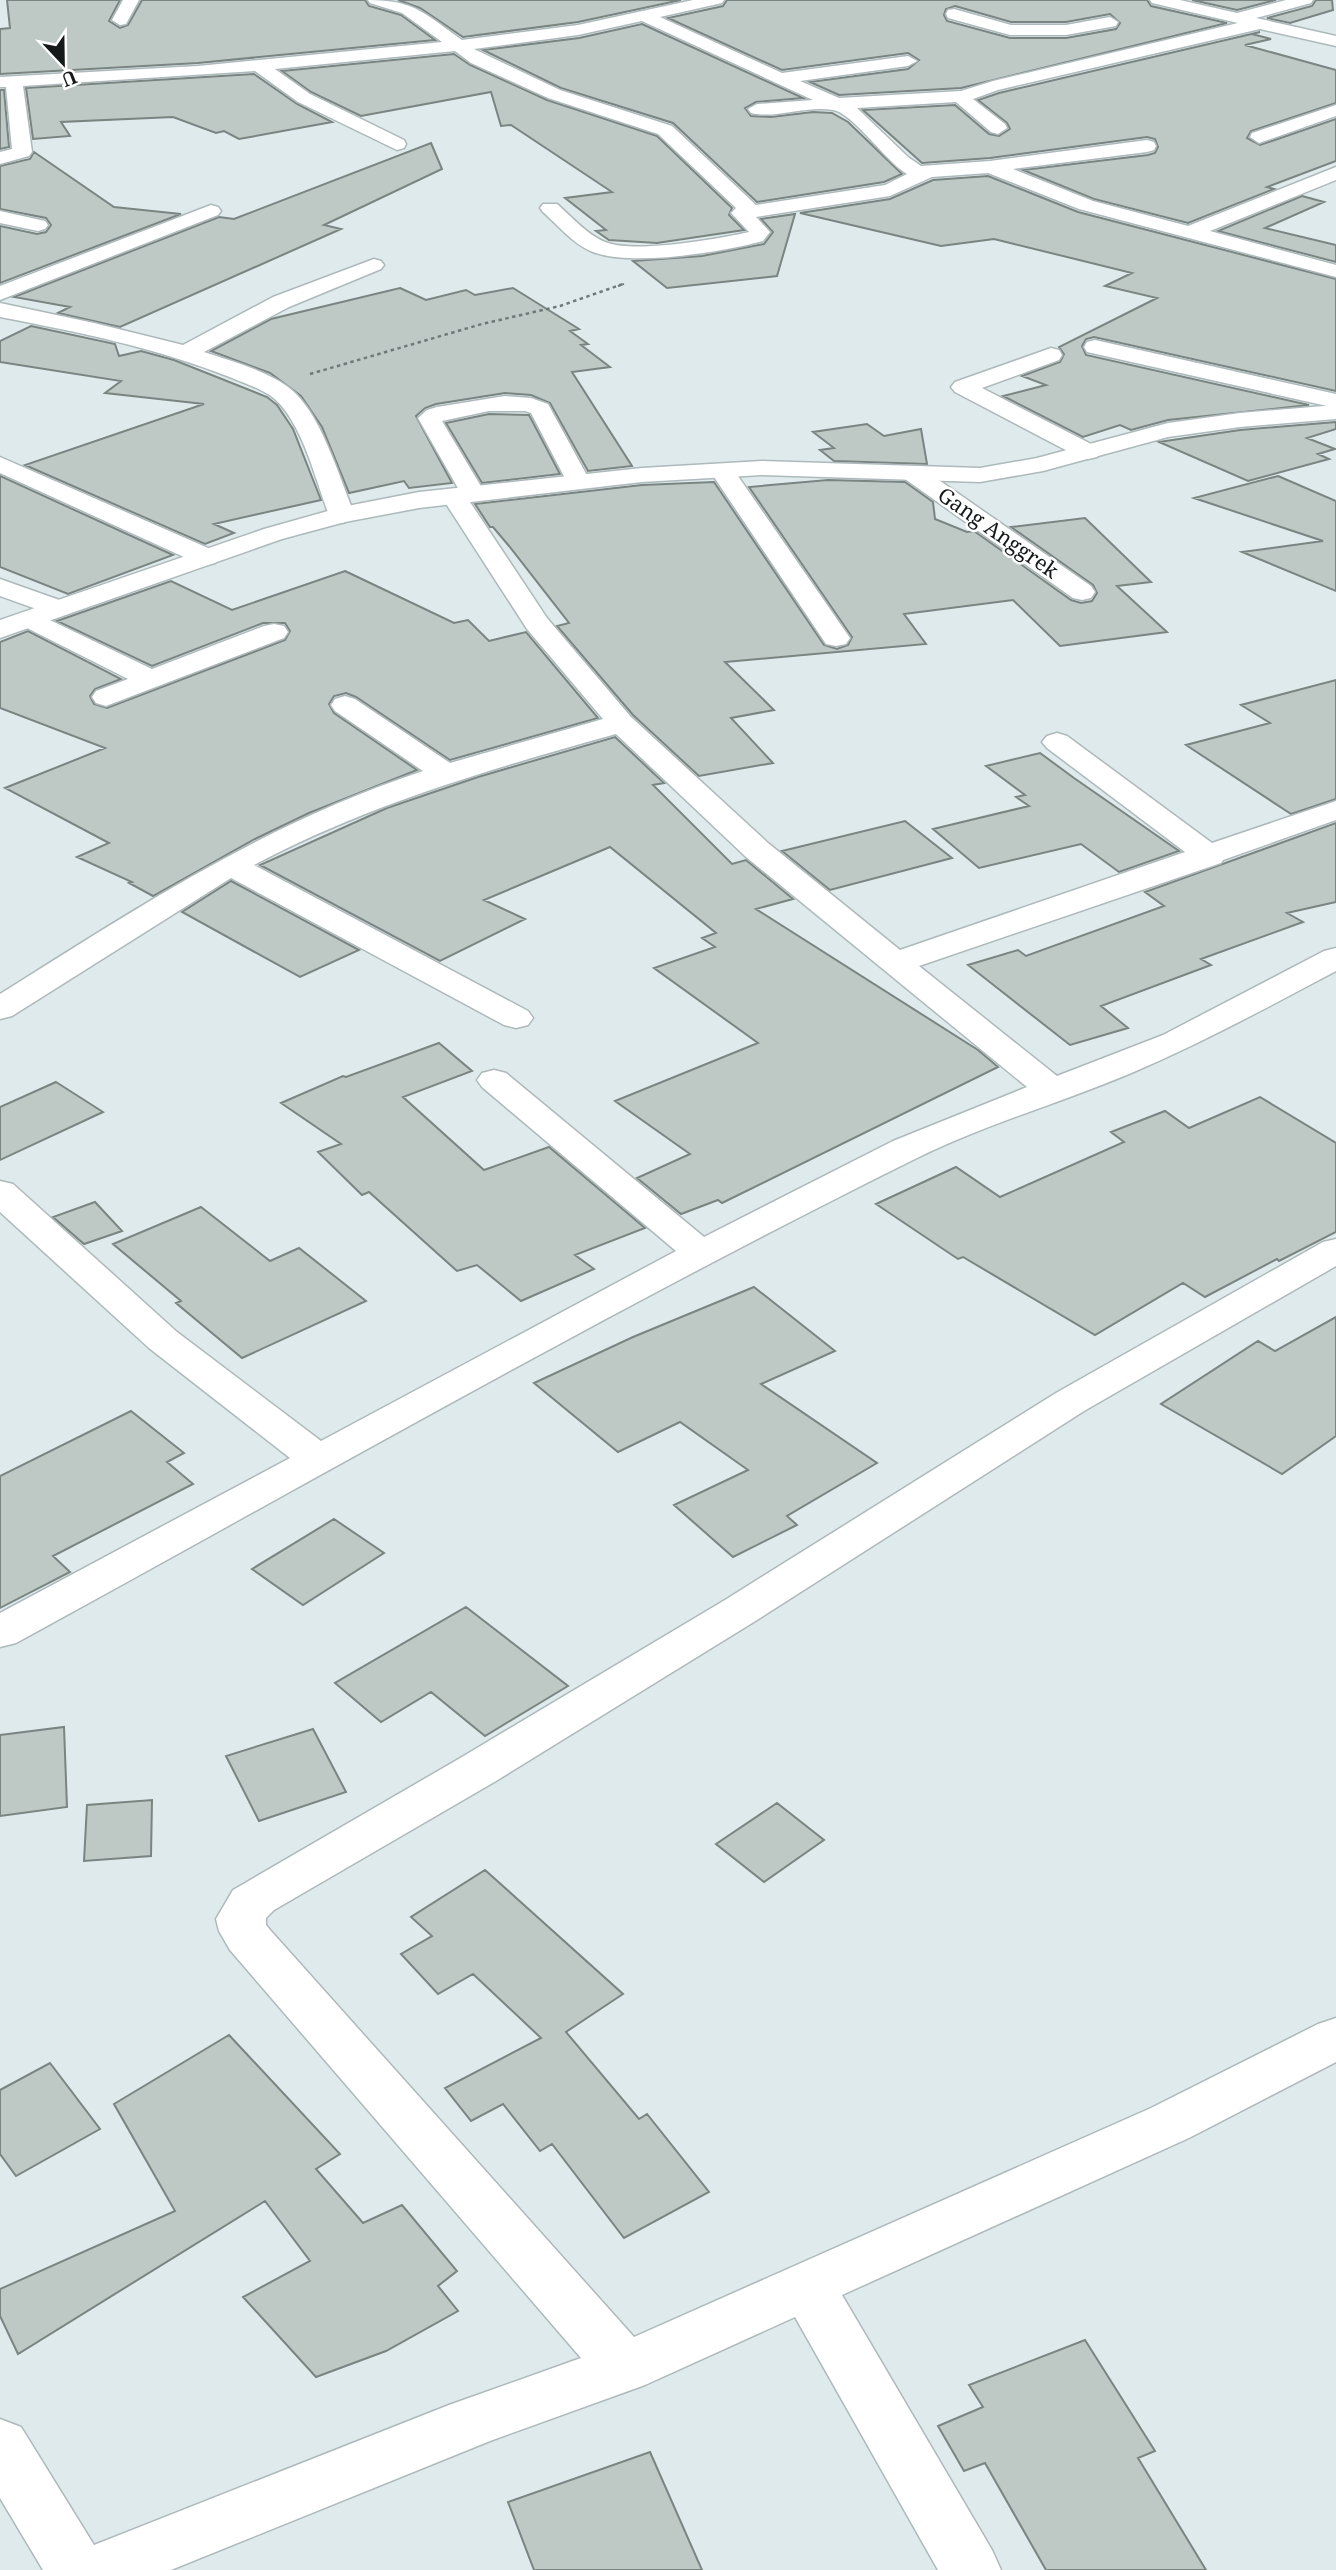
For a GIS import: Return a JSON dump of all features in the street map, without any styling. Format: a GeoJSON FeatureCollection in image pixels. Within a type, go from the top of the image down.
{"type":"FeatureCollection","features":[{"type":"Feature","properties":{"kind":"street"},"geometry":{"type":"LineString","coordinates":[[120,20],[131,0]]}},
{"type":"Feature","properties":{"kind":"street"},"geometry":{"type":"LineString","coordinates":[[376,0],[408,9],[456,46],[490,66],[554,94],[665,130],[751,211]]}},
{"type":"Feature","properties":{"kind":"street"},"geometry":{"type":"LineString","coordinates":[[1158,0],[1336,40]]}},
{"type":"Feature","properties":{"kind":"street"},"geometry":{"type":"LineString","coordinates":[[1238,18],[1306,0]]}},
{"type":"Feature","properties":{"kind":"street"},"geometry":{"type":"LineString","coordinates":[[0,158],[22,152],[7,82],[258,65],[544,36],[646,17],[701,1]]}},
{"type":"Feature","properties":{"kind":"street"},"geometry":{"type":"LineString","coordinates":[[1059,13],[1066,30]]}},
{"type":"Feature","properties":{"kind":"street"},"geometry":{"type":"LineString","coordinates":[[954,14],[1000,29],[1066,30],[1110,22]]}},
{"type":"Feature","properties":{"kind":"street"},"geometry":{"type":"LineString","coordinates":[[646,17],[835,103],[866,123],[908,167],[925,173]]}},
{"type":"Feature","properties":{"kind":"street"},"geometry":{"type":"LineString","coordinates":[[757,109],[963,96],[1075,57],[1262,23]]}},
{"type":"Feature","properties":{"kind":"street"},"geometry":{"type":"LineString","coordinates":[[783,78],[908,61]]}},
{"type":"Feature","properties":{"kind":"street"},"geometry":{"type":"LineString","coordinates":[[258,65],[304,99],[397,144]]}},
{"type":"Feature","properties":{"kind":"street"},"geometry":{"type":"LineString","coordinates":[[963,96],[965,101],[998,128]]}},
{"type":"Feature","properties":{"kind":"street"},"geometry":{"type":"LineString","coordinates":[[1259,137],[1336,110]]}},
{"type":"Feature","properties":{"kind":"street"},"geometry":{"type":"LineString","coordinates":[[550,208],[600,248],[629,252],[756,237],[760,232],[741,215],[751,211],[890,191],[925,173],[990,167],[1044,158],[1101,154],[1147,146]]}},
{"type":"Feature","properties":{"kind":"street"},"geometry":{"type":"LineString","coordinates":[[990,167],[1086,205],[1336,271]]}},
{"type":"Feature","properties":{"kind":"street"},"geometry":{"type":"LineString","coordinates":[[1191,232],[1336,173]]}},
{"type":"Feature","properties":{"kind":"street"},"geometry":{"type":"LineString","coordinates":[[0,294],[211,211]]}},
{"type":"Feature","properties":{"kind":"street"},"geometry":{"type":"LineString","coordinates":[[0,217],[38,225]]}},
{"type":"Feature","properties":{"kind":"street"},"geometry":{"type":"LineString","coordinates":[[185,353],[281,302],[374,265]]}},
{"type":"Feature","properties":{"kind":"street"},"geometry":{"type":"LineString","coordinates":[[0,310],[185,353],[220,364],[270,386],[286,397],[299,414],[342,515]]}},
{"type":"Feature","properties":{"kind":"street"},"geometry":{"type":"LineString","coordinates":[[1095,347],[1336,401]]}},
{"type":"Feature","properties":{"kind":"street"},"geometry":{"type":"LineString","coordinates":[[1051,355],[964,387],[1088,452]]}},
{"type":"Feature","properties":{"kind":"street"},"geometry":{"type":"LineString","coordinates":[[578,481],[540,409],[535,406],[518,402],[430,418],[463,495],[537,623],[621,723],[757,850],[1051,1089]]}},
{"type":"Feature","properties":{"kind":"street"},"geometry":{"type":"LineString","coordinates":[[0,631],[56,608],[206,557],[342,515],[463,495],[578,481],[722,471],[795,469],[914,474],[1005,473],[1175,429],[1336,412]]}},
{"type":"Feature","properties":{"kind":"street"},"geometry":{"type":"LineString","coordinates":[[0,464],[206,557]]}},
{"type":"Feature","properties":{"kind":"street"},"geometry":{"type":"LineString","coordinates":[[722,471],[836,638]]}},
{"type":"Feature","properties":{"kind":"street","name":"Gang Anggrek"},"geometry":{"type":"LineString","coordinates":[[914,474],[1082,592]]}},
{"type":"Feature","properties":{"kind":"street"},"geometry":{"type":"LineString","coordinates":[[0,587],[56,608]]}},
{"type":"Feature","properties":{"kind":"street"},"geometry":{"type":"LineString","coordinates":[[31,618],[148,678]]}},
{"type":"Feature","properties":{"kind":"street"},"geometry":{"type":"LineString","coordinates":[[106,696],[274,632]]}},
{"type":"Feature","properties":{"kind":"street"},"geometry":{"type":"LineString","coordinates":[[345,705],[447,774]]}},
{"type":"Feature","properties":{"kind":"street"},"geometry":{"type":"LineString","coordinates":[[0,1009],[230,865],[319,821],[447,774],[621,723]]}},
{"type":"Feature","properties":{"kind":"street"},"geometry":{"type":"LineString","coordinates":[[1057,741],[1210,856]]}},
{"type":"Feature","properties":{"kind":"street"},"geometry":{"type":"LineString","coordinates":[[895,963],[1210,856],[1336,810]]}},
{"type":"Feature","properties":{"kind":"street"},"geometry":{"type":"LineString","coordinates":[[230,865],[516,1018]]}},
{"type":"Feature","properties":{"kind":"street"},"geometry":{"type":"LineString","coordinates":[[0,1632],[701,1253],[906,1149],[1006,1106],[1112,1069],[1175,1042],[1336,958]]}},
{"type":"Feature","properties":{"kind":"street"},"geometry":{"type":"LineString","coordinates":[[494,1080],[701,1253]]}},
{"type":"Feature","properties":{"kind":"street"},"geometry":{"type":"LineString","coordinates":[[0,1192],[163,1340],[318,1459]]}},
{"type":"Feature","properties":{"kind":"street"},"geometry":{"type":"LineString","coordinates":[[625,2367],[242,1931],[240,1920],[245,1906],[741,1611],[1070,1402],[1336,1250]]}},
{"type":"Feature","properties":{"kind":"street"},"geometry":{"type":"LineString","coordinates":[[102,2570],[470,2423],[625,2367],[1170,2123],[1336,2038]]}},
{"type":"Feature","properties":{"kind":"street"},"geometry":{"type":"LineString","coordinates":[[807,2286],[971,2570]]}},
{"type":"Feature","properties":{"kind":"street"},"geometry":{"type":"LineString","coordinates":[[0,2445],[76,2570]]}},
{"type":"Feature","properties":{"kind":"path"},"geometry":{"type":"LineString","coordinates":[[270,386],[482,324],[560,306],[624,284]]}},
{"type":"Feature","properties":{"kind":"building"},"geometry":{"type":"Polygon","coordinates":[[[7,0],[120,0],[109,21],[120,28],[128,25],[142,0],[365,0],[369,6],[401,15],[435,40],[198,63],[0,74],[0,29],[10,28],[7,0]]]}},
{"type":"Feature","properties":{"kind":"building"},"geometry":{"type":"Polygon","coordinates":[[[398,0],[681,0],[578,22],[463,37],[420,8],[398,0]]]}},
{"type":"Feature","properties":{"kind":"building"},"geometry":{"type":"Polygon","coordinates":[[[727,0],[1147,0],[1151,6],[1227,23],[961,88],[839,95],[810,82],[908,69],[919,60],[908,53],[782,70],[668,18],[723,6],[727,0]],[[955,6],[946,9],[944,15],[947,21],[1010,38],[1066,38],[1116,29],[1120,23],[1110,14],[1066,22],[1011,22],[955,6]]]}},
{"type":"Feature","properties":{"kind":"building"},"geometry":{"type":"Polygon","coordinates":[[[1192,0],[1276,0],[1237,10],[1192,0]]]}},
{"type":"Feature","properties":{"kind":"building"},"geometry":{"type":"Polygon","coordinates":[[[1316,0],[1332,0],[1333,10],[1290,23],[1267,18],[1312,6],[1316,0]]]}},
{"type":"Feature","properties":{"kind":"building"},"geometry":{"type":"Polygon","coordinates":[[[642,24],[803,98],[756,102],[745,108],[751,116],[832,113],[848,122],[902,174],[884,182],[757,202],[673,123],[561,88],[483,50],[579,38],[642,24]]]}},
{"type":"Feature","properties":{"kind":"building"},"geometry":{"type":"Polygon","coordinates":[[[1260,32],[1252,34],[1271,39],[1245,45],[1336,70],[1336,103],[1251,131],[1247,138],[1260,145],[1336,119],[1336,161],[1267,187],[1274,189],[1188,223],[1094,199],[1023,170],[1148,155],[1155,153],[1158,147],[1155,139],[1147,137],[990,158],[922,163],[863,110],[955,105],[989,134],[999,136],[1010,129],[1007,123],[978,100],[1260,32]]]}},
{"type":"Feature","properties":{"kind":"building"},"geometry":{"type":"Polygon","coordinates":[[[454,54],[470,65],[547,100],[657,136],[732,208],[729,215],[744,230],[657,243],[609,240],[596,231],[606,230],[565,198],[612,192],[511,125],[501,126],[491,92],[361,116],[311,92],[282,71],[454,54]]]}},
{"type":"Feature","properties":{"kind":"building"},"geometry":{"type":"Polygon","coordinates":[[[254,74],[297,104],[332,122],[239,139],[224,131],[216,133],[173,117],[61,122],[70,136],[33,139],[26,88],[254,74]]]}},
{"type":"Feature","properties":{"kind":"building"},"geometry":{"type":"Polygon","coordinates":[[[0,90],[4,90],[9,147],[0,149],[0,90]]]}},
{"type":"Feature","properties":{"kind":"building"},"geometry":{"type":"Polygon","coordinates":[[[431,143],[442,169],[324,225],[341,229],[120,327],[58,313],[70,307],[14,297],[219,217],[234,219],[431,143]]]}},
{"type":"Feature","properties":{"kind":"building"},"geometry":{"type":"Polygon","coordinates":[[[34,152],[114,207],[181,214],[0,283],[0,226],[37,234],[46,232],[51,225],[46,218],[0,209],[0,166],[30,159],[34,152]]]}},
{"type":"Feature","properties":{"kind":"building"},"geometry":{"type":"Polygon","coordinates":[[[988,176],[1078,212],[1336,279],[1336,391],[1094,337],[1086,339],[1082,346],[1086,355],[1309,405],[1168,420],[1131,430],[1120,425],[1083,437],[1003,396],[1046,385],[1022,376],[1060,362],[1064,354],[1059,347],[1157,298],[1105,286],[1132,273],[994,239],[941,246],[800,213],[890,199],[933,180],[988,176]]]}},
{"type":"Feature","properties":{"kind":"building"},"geometry":{"type":"Polygon","coordinates":[[[1302,196],[1324,202],[1265,228],[1336,245],[1336,262],[1218,231],[1302,196]]]}},
{"type":"Feature","properties":{"kind":"building"},"geometry":{"type":"Polygon","coordinates":[[[795,214],[777,276],[667,288],[633,261],[702,256],[764,244],[773,232],[761,219],[795,214]]]}},
{"type":"Feature","properties":{"kind":"building"},"geometry":{"type":"Polygon","coordinates":[[[400,288],[426,300],[466,290],[475,295],[513,288],[579,329],[570,331],[588,344],[581,345],[610,367],[572,372],[632,466],[588,471],[550,403],[531,395],[505,393],[436,404],[425,408],[416,416],[452,483],[409,488],[404,481],[349,493],[322,427],[301,396],[270,373],[211,351],[271,319],[400,288]]]}},
{"type":"Feature","properties":{"kind":"building"},"geometry":{"type":"Polygon","coordinates":[[[31,326],[115,344],[119,356],[141,351],[174,360],[267,397],[277,405],[293,429],[321,500],[214,524],[234,533],[205,544],[25,465],[204,404],[105,393],[121,381],[0,362],[0,341],[31,326]]]}},
{"type":"Feature","properties":{"kind":"building"},"geometry":{"type":"Polygon","coordinates":[[[489,414],[529,415],[560,474],[482,483],[446,423],[489,414]]]}},
{"type":"Feature","properties":{"kind":"building"},"geometry":{"type":"Polygon","coordinates":[[[1336,422],[1336,429],[1307,438],[1335,449],[1318,454],[1329,459],[1248,481],[1159,442],[1240,430],[1336,422]]]}},
{"type":"Feature","properties":{"kind":"building"},"geometry":{"type":"Polygon","coordinates":[[[867,424],[884,436],[921,429],[927,464],[834,461],[820,450],[834,448],[813,432],[867,424]]]}},
{"type":"Feature","properties":{"kind":"building"},"geometry":{"type":"Polygon","coordinates":[[[0,476],[173,555],[68,594],[0,567],[0,476]]]}},
{"type":"Feature","properties":{"kind":"building"},"geometry":{"type":"Polygon","coordinates":[[[1278,476],[1336,501],[1336,591],[1242,552],[1323,541],[1194,498],[1278,476]]]}},
{"type":"Feature","properties":{"kind":"building"},"geometry":{"type":"Polygon","coordinates":[[[828,480],[905,482],[933,502],[935,519],[967,532],[974,531],[1071,600],[1081,603],[1092,601],[1097,593],[1093,585],[1011,527],[1085,518],[1151,582],[1117,586],[1167,632],[1060,646],[1013,600],[904,614],[926,644],[725,662],[774,710],[731,718],[773,763],[699,776],[633,715],[557,626],[569,623],[509,546],[493,527],[490,527],[475,504],[642,485],[714,482],[824,645],[837,649],[848,645],[852,637],[749,487],[828,480]]]}},
{"type":"Feature","properties":{"kind":"building"},"geometry":{"type":"Polygon","coordinates":[[[345,571],[454,623],[468,620],[489,641],[526,632],[598,718],[450,760],[356,697],[346,693],[334,696],[329,704],[334,713],[417,770],[309,813],[255,839],[153,896],[129,883],[132,882],[77,857],[109,843],[5,788],[105,748],[0,708],[0,642],[28,631],[121,679],[95,689],[90,696],[94,704],[107,708],[285,640],[290,631],[285,623],[263,623],[152,666],[57,621],[171,581],[232,610],[345,571]]]}},
{"type":"Feature","properties":{"kind":"building"},"geometry":{"type":"Polygon","coordinates":[[[1336,680],[1336,799],[1291,814],[1186,745],[1270,723],[1241,705],[1336,680]]]}},
{"type":"Feature","properties":{"kind":"building"},"geometry":{"type":"Polygon","coordinates":[[[615,737],[664,783],[653,785],[732,864],[746,860],[793,899],[756,909],[978,1050],[998,1067],[722,1203],[718,1200],[681,1214],[637,1178],[690,1154],[615,1101],[758,1043],[654,968],[715,947],[702,938],[716,933],[610,847],[484,900],[525,919],[440,961],[260,865],[387,808],[478,777],[615,737]]]}},
{"type":"Feature","properties":{"kind":"building"},"geometry":{"type":"Polygon","coordinates":[[[1040,753],[1179,851],[1119,872],[1081,844],[979,868],[933,829],[1029,806],[1016,797],[1025,795],[986,766],[1040,753]]]}},
{"type":"Feature","properties":{"kind":"building"},"geometry":{"type":"Polygon","coordinates":[[[905,821],[952,858],[830,890],[782,851],[905,821]]]}},
{"type":"Feature","properties":{"kind":"building"},"geometry":{"type":"Polygon","coordinates":[[[1336,823],[1336,902],[1287,913],[1303,922],[1201,959],[1211,965],[1101,1006],[1128,1028],[1070,1045],[968,965],[1018,950],[1026,956],[1164,906],[1145,892],[1336,823]]]}},
{"type":"Feature","properties":{"kind":"building"},"geometry":{"type":"Polygon","coordinates":[[[231,881],[359,950],[300,977],[182,912],[231,881]]]}},
{"type":"Feature","properties":{"kind":"building"},"geometry":{"type":"Polygon","coordinates":[[[439,1043],[472,1071],[403,1097],[484,1170],[549,1147],[645,1228],[575,1255],[594,1269],[521,1301],[477,1265],[457,1271],[369,1192],[362,1195],[318,1152],[341,1144],[281,1103],[343,1076],[439,1043]]]}},
{"type":"Feature","properties":{"kind":"building"},"geometry":{"type":"Polygon","coordinates":[[[56,1082],[103,1112],[0,1160],[0,1107],[56,1082]]]}},
{"type":"Feature","properties":{"kind":"building"},"geometry":{"type":"Polygon","coordinates":[[[1260,1097],[1336,1143],[1336,1232],[1205,1297],[1183,1283],[1095,1335],[963,1257],[958,1259],[876,1204],[956,1167],[1000,1197],[1124,1142],[1111,1132],[1165,1111],[1189,1128],[1260,1097]]]}},
{"type":"Feature","properties":{"kind":"building"},"geometry":{"type":"Polygon","coordinates":[[[95,1202],[122,1231],[84,1244],[53,1217],[95,1202]]]}},
{"type":"Feature","properties":{"kind":"building"},"geometry":{"type":"Polygon","coordinates":[[[201,1207],[270,1261],[299,1248],[366,1301],[242,1358],[176,1303],[181,1301],[113,1244],[201,1207]]]}},
{"type":"Feature","properties":{"kind":"building"},"geometry":{"type":"Polygon","coordinates":[[[754,1287],[835,1351],[761,1384],[877,1463],[787,1516],[797,1525],[733,1557],[674,1505],[748,1470],[680,1422],[618,1452],[534,1383],[633,1337],[754,1287]]]}},
{"type":"Feature","properties":{"kind":"building"},"geometry":{"type":"Polygon","coordinates":[[[1336,1317],[1336,1436],[1282,1474],[1161,1404],[1258,1341],[1275,1351],[1336,1317]]]}},
{"type":"Feature","properties":{"kind":"building"},"geometry":{"type":"Polygon","coordinates":[[[131,1411],[184,1453],[167,1462],[193,1484],[53,1556],[70,1572],[0,1608],[0,1476],[131,1411]]]}},
{"type":"Feature","properties":{"kind":"building"},"geometry":{"type":"Polygon","coordinates":[[[334,1519],[384,1553],[303,1605],[252,1569],[334,1519]]]}},
{"type":"Feature","properties":{"kind":"building"},"geometry":{"type":"Polygon","coordinates":[[[466,1607],[568,1686],[485,1736],[431,1692],[381,1722],[335,1683],[466,1607]]]}},
{"type":"Feature","properties":{"kind":"building"},"geometry":{"type":"Polygon","coordinates":[[[64,1727],[67,1807],[0,1816],[0,1735],[64,1727]]]}},
{"type":"Feature","properties":{"kind":"building"},"geometry":{"type":"Polygon","coordinates":[[[313,1729],[346,1792],[259,1821],[226,1756],[313,1729]]]}},
{"type":"Feature","properties":{"kind":"building"},"geometry":{"type":"Polygon","coordinates":[[[152,1800],[151,1856],[84,1861],[87,1805],[152,1800]]]}},
{"type":"Feature","properties":{"kind":"building"},"geometry":{"type":"Polygon","coordinates":[[[777,1803],[824,1840],[764,1882],[716,1844],[777,1803]]]}},
{"type":"Feature","properties":{"kind":"building"},"geometry":{"type":"Polygon","coordinates":[[[485,1870],[623,1994],[566,2032],[639,2119],[647,2114],[709,2192],[624,2238],[552,2144],[540,2151],[503,2104],[471,2121],[445,2088],[541,2038],[473,1974],[438,1994],[401,1954],[432,1936],[411,1917],[485,1870]]]}},
{"type":"Feature","properties":{"kind":"building"},"geometry":{"type":"Polygon","coordinates":[[[229,2035],[340,2154],[316,2169],[363,2223],[402,2205],[457,2271],[438,2286],[458,2311],[386,2351],[316,2377],[243,2297],[310,2261],[265,2201],[18,2354],[0,2316],[0,2289],[175,2211],[114,2104],[229,2035]]]}},
{"type":"Feature","properties":{"kind":"building"},"geometry":{"type":"Polygon","coordinates":[[[50,2063],[100,2129],[16,2176],[0,2154],[0,2090],[50,2063]]]}},
{"type":"Feature","properties":{"kind":"building"},"geometry":{"type":"Polygon","coordinates":[[[1085,2340],[1155,2451],[1138,2458],[1206,2570],[1046,2570],[985,2463],[964,2471],[938,2426],[983,2407],[969,2385],[1085,2340]]]}},
{"type":"Feature","properties":{"kind":"building"},"geometry":{"type":"Polygon","coordinates":[[[650,2452],[702,2570],[534,2570],[508,2502],[650,2452]]]}}]}
